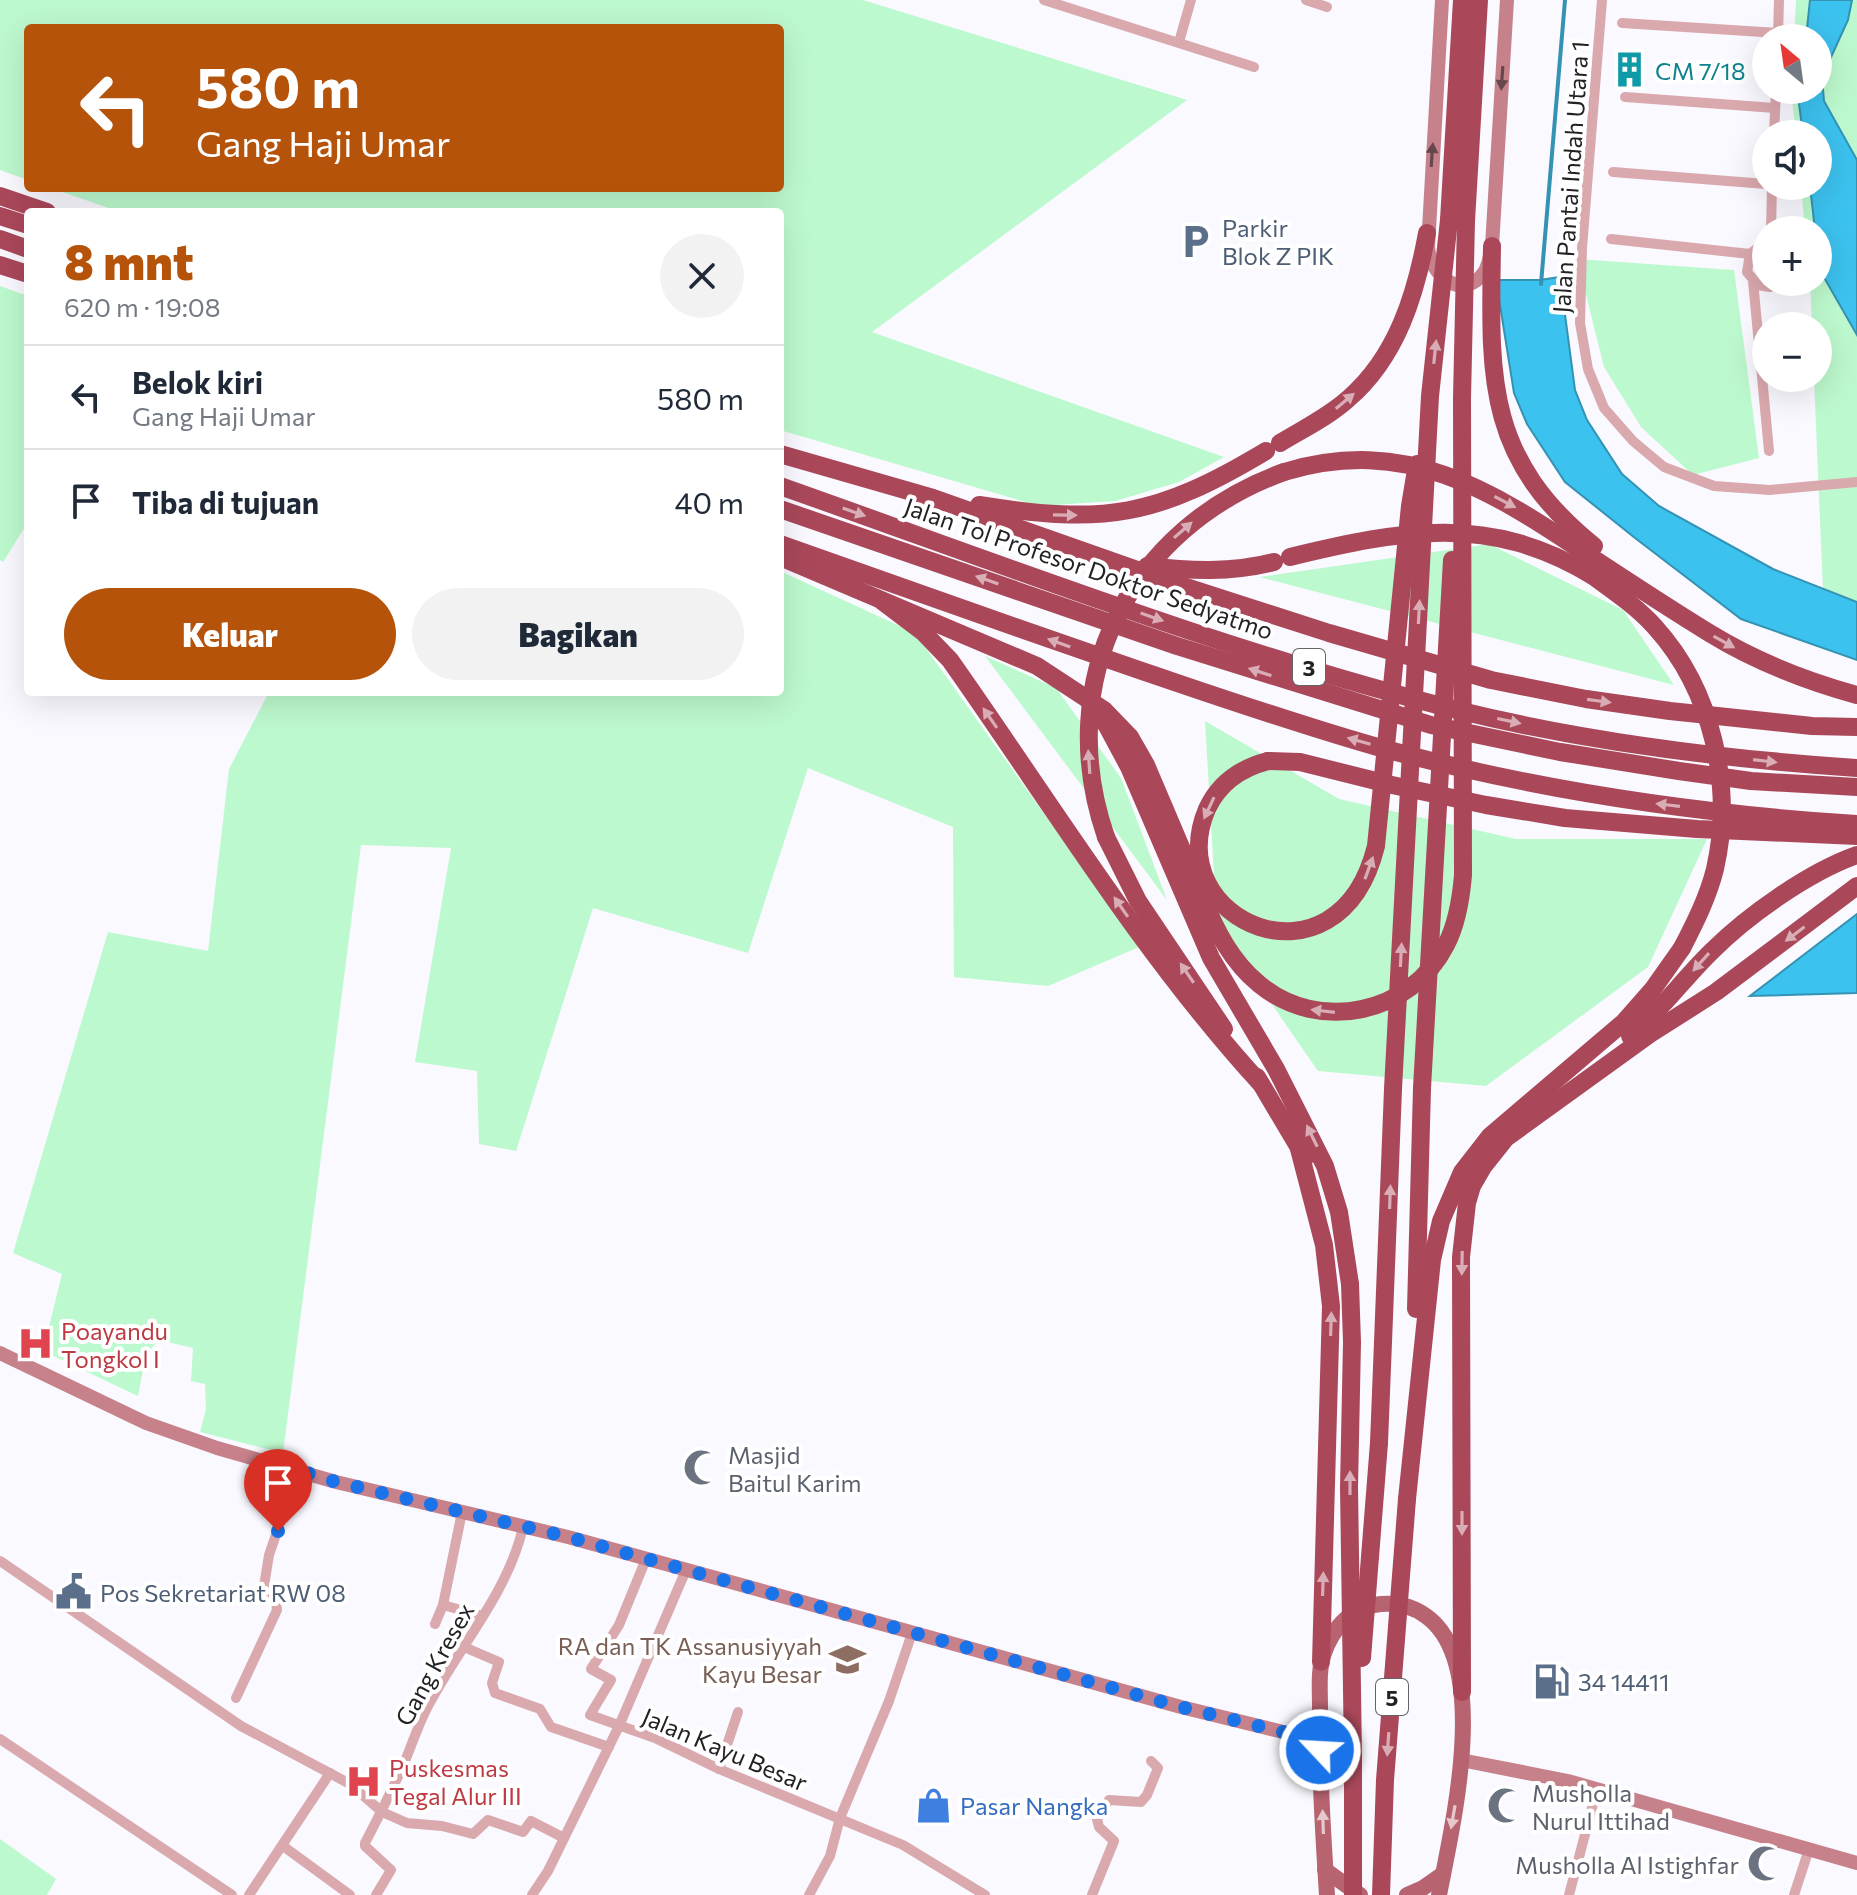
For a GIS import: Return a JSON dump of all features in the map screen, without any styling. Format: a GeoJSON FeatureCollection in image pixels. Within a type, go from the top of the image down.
{"type":"FeatureCollection","features":[{"type":"Feature","properties":{"kind":"highway"},"geometry":{"type":"LineString","coordinates":[[784,559],[1037,666],[1111,716],[1136,747],[1157,789],[1223,942],[1247,972],[1276,996],[1314,1010],[1355,1011],[1394,999],[1421,980],[1446,946],[1459,907],[1464,862],[1462,398],[1457,220],[1462,0]]}},
{"type":"Feature","properties":{"kind":"highway"},"geometry":{"type":"LineString","coordinates":[[1479,0],[1457,220],[1410,506],[1376,846],[1366,878],[1349,903],[1326,922],[1309,930],[1276,931],[1258,927],[1243,920],[1213,892],[1201,863],[1201,831],[1209,805],[1236,774],[1268,761],[1300,762],[1486,805],[1578,819],[1800,835],[1857,836]]}},
{"type":"Feature","properties":{"kind":"highway"},"geometry":{"type":"LineString","coordinates":[[0,196],[35,208]]}},
{"type":"Feature","properties":{"kind":"highway"},"geometry":{"type":"LineString","coordinates":[[0,216],[24,224]]}},
{"type":"Feature","properties":{"kind":"highway"},"geometry":{"type":"LineString","coordinates":[[933,498],[1055,516],[1124,513],[1157,505],[1201,488],[1341,405],[1376,369],[1396,336],[1412,298],[1427,233]]}},
{"type":"Feature","properties":{"kind":"highway"},"geometry":{"type":"LineString","coordinates":[[0,239],[24,248]]}},
{"type":"Feature","properties":{"kind":"highway"},"geometry":{"type":"LineString","coordinates":[[1492,246],[1492,373],[1499,407],[1520,461],[1542,495],[1568,524],[1690,621]]}},
{"type":"Feature","properties":{"kind":"highway"},"geometry":{"type":"LineString","coordinates":[[0,265],[24,273]]}},
{"type":"Feature","properties":{"kind":"highway"},"geometry":{"type":"LineString","coordinates":[[1353,1757],[1379,1443],[1393,1089],[1430,396]]}},
{"type":"Feature","properties":{"kind":"highway"},"geometry":{"type":"LineString","coordinates":[[1411,1443],[1422,1088],[1462,398]]}},
{"type":"Feature","properties":{"kind":"highway","name":"Jalan Tol Profesor Doktor Sedyatmo"},"geometry":{"type":"LineString","coordinates":[[784,455],[933,498],[1329,633],[1491,680],[1586,699],[1670,711],[1812,726],[1857,727]]}},
{"type":"Feature","properties":{"kind":"highway"},"geometry":{"type":"LineString","coordinates":[[1347,1264],[1313,1171],[1261,1084],[1138,901],[1106,837],[1090,778],[1089,718],[1099,663],[1121,609],[1157,554],[1190,523],[1242,489],[1284,472],[1320,463],[1374,461],[1409,464],[1455,477],[1532,517],[1690,621],[1746,653],[1777,668],[1857,695]]}},
{"type":"Feature","properties":{"kind":"highway","name":"Jalan Tol Profesor Doktor Sedyatmo"},"geometry":{"type":"LineString","coordinates":[[784,487],[1186,629],[1458,710],[1578,735],[1770,762],[1857,768]]}},
{"type":"Feature","properties":{"kind":"highway","name":"Jalan Tol Profesor Doktor Sedyatmo"},"geometry":{"type":"LineString","coordinates":[[784,510],[1177,646],[1431,725],[1560,752],[1679,771],[1751,781],[1857,787]]}},
{"type":"Feature","properties":{"kind":"highway"},"geometry":{"type":"LineString","coordinates":[[1120,564],[1214,571],[1250,568],[1394,536],[1421,533],[1475,533],[1530,545],[1593,576],[1628,601],[1656,628],[1691,679],[1708,721],[1719,769],[1721,794],[1718,848],[1709,888],[1682,948],[1653,989],[1624,1022],[1490,1136],[1462,1172],[1436,1239],[1411,1443]]}},
{"type":"Feature","properties":{"kind":"highway","name":"3"},"geometry":{"type":"LineString","coordinates":[[784,545],[1201,692],[1382,748],[1547,786],[1649,803],[1857,824]]}},
{"type":"Feature","properties":{"kind":"highway"},"geometry":{"type":"LineString","coordinates":[[882,601],[923,632],[950,660],[1170,977],[1216,1035],[1261,1084]]}},
{"type":"Feature","properties":{"kind":"highway"},"geometry":{"type":"LineString","coordinates":[[1086,697],[1119,747],[1211,958],[1309,1131],[1325,1166],[1339,1212],[1350,1284],[1352,1342],[1349,1487],[1353,1895]]}},
{"type":"Feature","properties":{"kind":"highway"},"geometry":{"type":"LineString","coordinates":[[1490,1136],[1573,1082],[1635,1032],[1660,1010],[1710,952],[1753,917],[1817,874],[1857,855]]}},
{"type":"Feature","properties":{"kind":"highway"},"geometry":{"type":"LineString","coordinates":[[1462,1692],[1461,1257],[1472,1186],[1493,1152],[1521,1124],[1716,992],[1857,886]]}},
{"type":"Feature","properties":{"kind":"highway"},"geometry":{"type":"LineString","coordinates":[[1299,1149],[1324,1245],[1331,1306],[1321,1662]]}},
{"type":"Feature","properties":{"kind":"highway","name":"5"},"geometry":{"type":"LineString","coordinates":[[1381,1895],[1385,1780],[1411,1443]]}},
{"type":"Feature","properties":{"kind":"main road"},"geometry":{"type":"LineString","coordinates":[[1442,0],[1428,255],[1440,277],[1450,283],[1463,284],[1481,276],[1492,246],[1507,0]]}},
{"type":"Feature","properties":{"kind":"main road"},"geometry":{"type":"LineString","coordinates":[[0,1353],[146,1423],[217,1448],[336,1482],[646,1559],[1181,1707],[1287,1733],[1320,1750]]}},
{"type":"Feature","properties":{"kind":"main road"},"geometry":{"type":"LineString","coordinates":[[1327,1895],[1320,1750],[1321,1662],[1336,1629],[1358,1610],[1387,1603],[1407,1606],[1430,1620],[1445,1637],[1457,1662],[1462,1692],[1461,1760],[1439,1895]]}},
{"type":"Feature","properties":{"kind":"main road"},"geometry":{"type":"LineString","coordinates":[[1287,1733],[1303,1731],[1320,1722]]}},
{"type":"Feature","properties":{"kind":"main road"},"geometry":{"type":"LineString","coordinates":[[1461,1760],[1597,1789],[1857,1863]]}},
{"type":"Feature","properties":{"kind":"main road"},"geometry":{"type":"LineString","coordinates":[[1325,1870],[1360,1895]]}},
{"type":"Feature","properties":{"kind":"main road"},"geometry":{"type":"LineString","coordinates":[[1407,1895],[1443,1874]]}},
{"type":"Feature","properties":{"kind":"street"},"geometry":{"type":"LineString","coordinates":[[1044,0],[1254,67]]}},
{"type":"Feature","properties":{"kind":"street"},"geometry":{"type":"LineString","coordinates":[[1179,42],[1191,0]]}},
{"type":"Feature","properties":{"kind":"street"},"geometry":{"type":"LineString","coordinates":[[1306,0],[1327,7]]}},
{"type":"Feature","properties":{"kind":"street","name":"Jalan Pantai Indah Utara 1"},"geometry":{"type":"LineString","coordinates":[[1602,0],[1582,248],[1580,323],[1588,369],[1604,408],[1633,441],[1664,467],[1714,486],[1770,490],[1857,482]]}},
{"type":"Feature","properties":{"kind":"street"},"geometry":{"type":"LineString","coordinates":[[1778,24],[1779,0]]}},
{"type":"Feature","properties":{"kind":"street"},"geometry":{"type":"LineString","coordinates":[[1622,23],[1752,33]]}},
{"type":"Feature","properties":{"kind":"street"},"geometry":{"type":"LineString","coordinates":[[1625,97],[1775,108]]}},
{"type":"Feature","properties":{"kind":"street"},"geometry":{"type":"LineString","coordinates":[[1775,104],[1775,120]]}},
{"type":"Feature","properties":{"kind":"street"},"geometry":{"type":"LineString","coordinates":[[1613,172],[1752,183]]}},
{"type":"Feature","properties":{"kind":"street"},"geometry":{"type":"LineString","coordinates":[[1611,239],[1750,254],[1746,266],[1752,279]]}},
{"type":"Feature","properties":{"kind":"street"},"geometry":{"type":"LineString","coordinates":[[1754,296],[1769,451]]}},
{"type":"Feature","properties":{"kind":"street"},"geometry":{"type":"LineString","coordinates":[[236,1698],[277,1610],[276,1600],[264,1586],[269,1555],[298,1470]]}},
{"type":"Feature","properties":{"kind":"street"},"geometry":{"type":"LineString","coordinates":[[435,1624],[443,1605],[462,1512]]}},
{"type":"Feature","properties":{"kind":"street","name":"Gang Kresex"},"geometry":{"type":"LineString","coordinates":[[376,1895],[391,1870],[364,1845],[382,1812],[425,1711],[455,1657],[483,1616],[520,1540],[523,1527]]}},
{"type":"Feature","properties":{"kind":"street"},"geometry":{"type":"LineString","coordinates":[[646,1559],[619,1625],[591,1669],[611,1680],[590,1715],[619,1726],[686,1570]]}},
{"type":"Feature","properties":{"kind":"street"},"geometry":{"type":"LineString","coordinates":[[0,1561],[241,1726],[350,1784],[382,1812],[407,1823],[442,1826],[473,1834],[488,1820],[523,1832],[531,1821],[564,1838]]}},
{"type":"Feature","properties":{"kind":"street"},"geometry":{"type":"LineString","coordinates":[[443,1605],[483,1616]]}},
{"type":"Feature","properties":{"kind":"street"},"geometry":{"type":"LineString","coordinates":[[809,1895],[830,1856],[840,1818],[889,1701],[912,1633]]}},
{"type":"Feature","properties":{"kind":"street"},"geometry":{"type":"LineString","coordinates":[[464,1647],[499,1662],[492,1683],[495,1693],[540,1709],[551,1727],[609,1747]]}},
{"type":"Feature","properties":{"kind":"street"},"geometry":{"type":"LineString","coordinates":[[719,1769],[738,1712]]}},
{"type":"Feature","properties":{"kind":"street","name":"Jalan Kayu Besar"},"geometry":{"type":"LineString","coordinates":[[532,1895],[548,1871],[619,1726],[655,1738],[719,1769],[903,1845],[977,1893]]}},
{"type":"Feature","properties":{"kind":"street"},"geometry":{"type":"LineString","coordinates":[[0,1739],[232,1895]]}},
{"type":"Feature","properties":{"kind":"street"},"geometry":{"type":"LineString","coordinates":[[1092,1895],[1114,1841],[1099,1827],[1097,1819],[1109,1800],[1141,1802],[1158,1768],[1151,1761]]}},
{"type":"Feature","properties":{"kind":"street"},"geometry":{"type":"LineString","coordinates":[[249,1895],[330,1773]]}},
{"type":"Feature","properties":{"kind":"street"},"geometry":{"type":"LineString","coordinates":[[1569,1895],[1597,1789]]}},
{"type":"Feature","properties":{"kind":"street"},"geometry":{"type":"LineString","coordinates":[[283,1846],[350,1895]]}},
{"type":"Feature","properties":{"kind":"street"},"geometry":{"type":"LineString","coordinates":[[1794,1895],[1809,1849]]}},
{"type":"Feature","properties":{"kind":"green space"},"geometry":{"type":"Polygon","coordinates":[[[0,0],[863,0],[1187,100],[872,332],[1224,457],[1179,482],[1115,501],[1039,506],[784,431],[784,208],[108,208],[62,192],[784,192],[784,24],[24,24],[24,179],[0,170],[0,0]]]}},
{"type":"Feature","properties":{"kind":"green space"},"geometry":{"type":"Polygon","coordinates":[[[1796,0],[1857,0],[1857,602],[1823,591],[1815,392],[1832,392],[1832,312],[1811,312],[1811,296],[1832,296],[1832,216],[1804,216],[1802,200],[1832,200],[1832,120],[1794,120],[1793,104],[1832,104],[1832,24],[1795,24],[1796,0]]]}},
{"type":"Feature","properties":{"kind":"green space"},"geometry":{"type":"Polygon","coordinates":[[[1577,259],[1734,270],[1759,458],[1693,475],[1641,427],[1604,367],[1577,259]]]}},
{"type":"Feature","properties":{"kind":"green space"},"geometry":{"type":"Polygon","coordinates":[[[0,286],[24,295],[24,528],[3,562],[0,560],[0,286]]]}},
{"type":"Feature","properties":{"kind":"green space"},"geometry":{"type":"Polygon","coordinates":[[[1489,544],[1623,610],[1674,685],[1259,577],[1489,544]]]}},
{"type":"Feature","properties":{"kind":"green space"},"geometry":{"type":"Polygon","coordinates":[[[784,573],[915,633],[1139,947],[1048,986],[954,977],[953,827],[808,768],[748,953],[593,908],[516,1151],[479,1144],[477,1071],[415,1062],[451,848],[361,845],[283,1453],[200,1432],[206,1409],[205,1384],[191,1381],[193,1348],[159,1340],[146,1354],[138,1396],[43,1351],[62,1274],[13,1253],[108,932],[208,951],[229,769],[267,696],[784,696],[784,573]]]}},
{"type":"Feature","properties":{"kind":"green space"},"geometry":{"type":"Polygon","coordinates":[[[985,656],[1056,688],[1121,778],[1167,900],[985,656]]]}},
{"type":"Feature","properties":{"kind":"green space"},"geometry":{"type":"Polygon","coordinates":[[[1205,721],[1339,799],[1516,839],[1707,839],[1648,967],[1486,1086],[1318,1071],[1217,925],[1205,721]]]}},
{"type":"Feature","properties":{"kind":"green space"},"geometry":{"type":"Polygon","coordinates":[[[0,1839],[56,1879],[47,1895],[0,1895],[0,1839]]]}},
{"type":"Feature","properties":{"kind":"water"},"geometry":{"type":"Polygon","coordinates":[[[1810,0],[1852,0],[1848,20],[1832,55],[1832,24],[1807,24],[1810,0]]]}},
{"type":"Feature","properties":{"kind":"water"},"geometry":{"type":"Polygon","coordinates":[[[1799,104],[1826,104],[1857,160],[1857,335],[1832,291],[1832,216],[1813,216],[1812,200],[1832,200],[1832,120],[1801,120],[1799,104]]]}},
{"type":"Feature","properties":{"kind":"water"},"geometry":{"type":"Polygon","coordinates":[[[1560,277],[1575,390],[1587,420],[1622,474],[1659,506],[1773,569],[1857,602],[1857,660],[1741,619],[1565,482],[1527,424],[1514,393],[1496,280],[1560,277]]]}},
{"type":"Feature","properties":{"kind":"water"},"geometry":{"type":"Polygon","coordinates":[[[1857,914],[1857,993],[1750,996],[1857,914]]]}},
{"type":"Feature","properties":{"kind":"waterway"},"geometry":{"type":"LineString","coordinates":[[1541,284],[1565,0]]}},
{"type":"Feature","properties":{"kind":"place","name":"CM 7/18"},"geometry":{"type":"Point","coordinates":[1629,70]}},
{"type":"Feature","properties":{"kind":"place","name":"Parkir Blok Z PIK"},"geometry":{"type":"Point","coordinates":[1196,241]}},
{"type":"Feature","properties":{"kind":"place","name":"Poayandu Tongkol I"},"geometry":{"type":"Point","coordinates":[35,1344]}},
{"type":"Feature","properties":{"kind":"place","name":"Masjid Baitul Karim"},"geometry":{"type":"Point","coordinates":[702,1468]}},
{"type":"Feature","properties":{"kind":"place","name":"Pos Sekretariat RW 08"},"geometry":{"type":"Point","coordinates":[74,1592]}},
{"type":"Feature","properties":{"kind":"place","name":"RA dan TK Assanusiyyah Kayu Besar"},"geometry":{"type":"Point","coordinates":[848,1659]}},
{"type":"Feature","properties":{"kind":"place","name":"34 14411"},"geometry":{"type":"Point","coordinates":[1552,1681]}},
{"type":"Feature","properties":{"kind":"place","name":"Puskesmas Tegal Alur III"},"geometry":{"type":"Point","coordinates":[363,1781]}},
{"type":"Feature","properties":{"kind":"place","name":"Pasar Nangka"},"geometry":{"type":"Point","coordinates":[934,1805]}},
{"type":"Feature","properties":{"kind":"place","name":"Musholla Nurul Ittihad"},"geometry":{"type":"Point","coordinates":[1506,1806]}},
{"type":"Feature","properties":{"kind":"place","name":"Musholla Al Istighfar"},"geometry":{"type":"Point","coordinates":[1765,1864]}},
{"type":"Feature","properties":{"kind":"route"},"geometry":{"type":"LineString","coordinates":[[278,1531],[298,1470],[336,1482],[568,1537],[1181,1707],[1287,1733],[1320,1750]]}}]}
